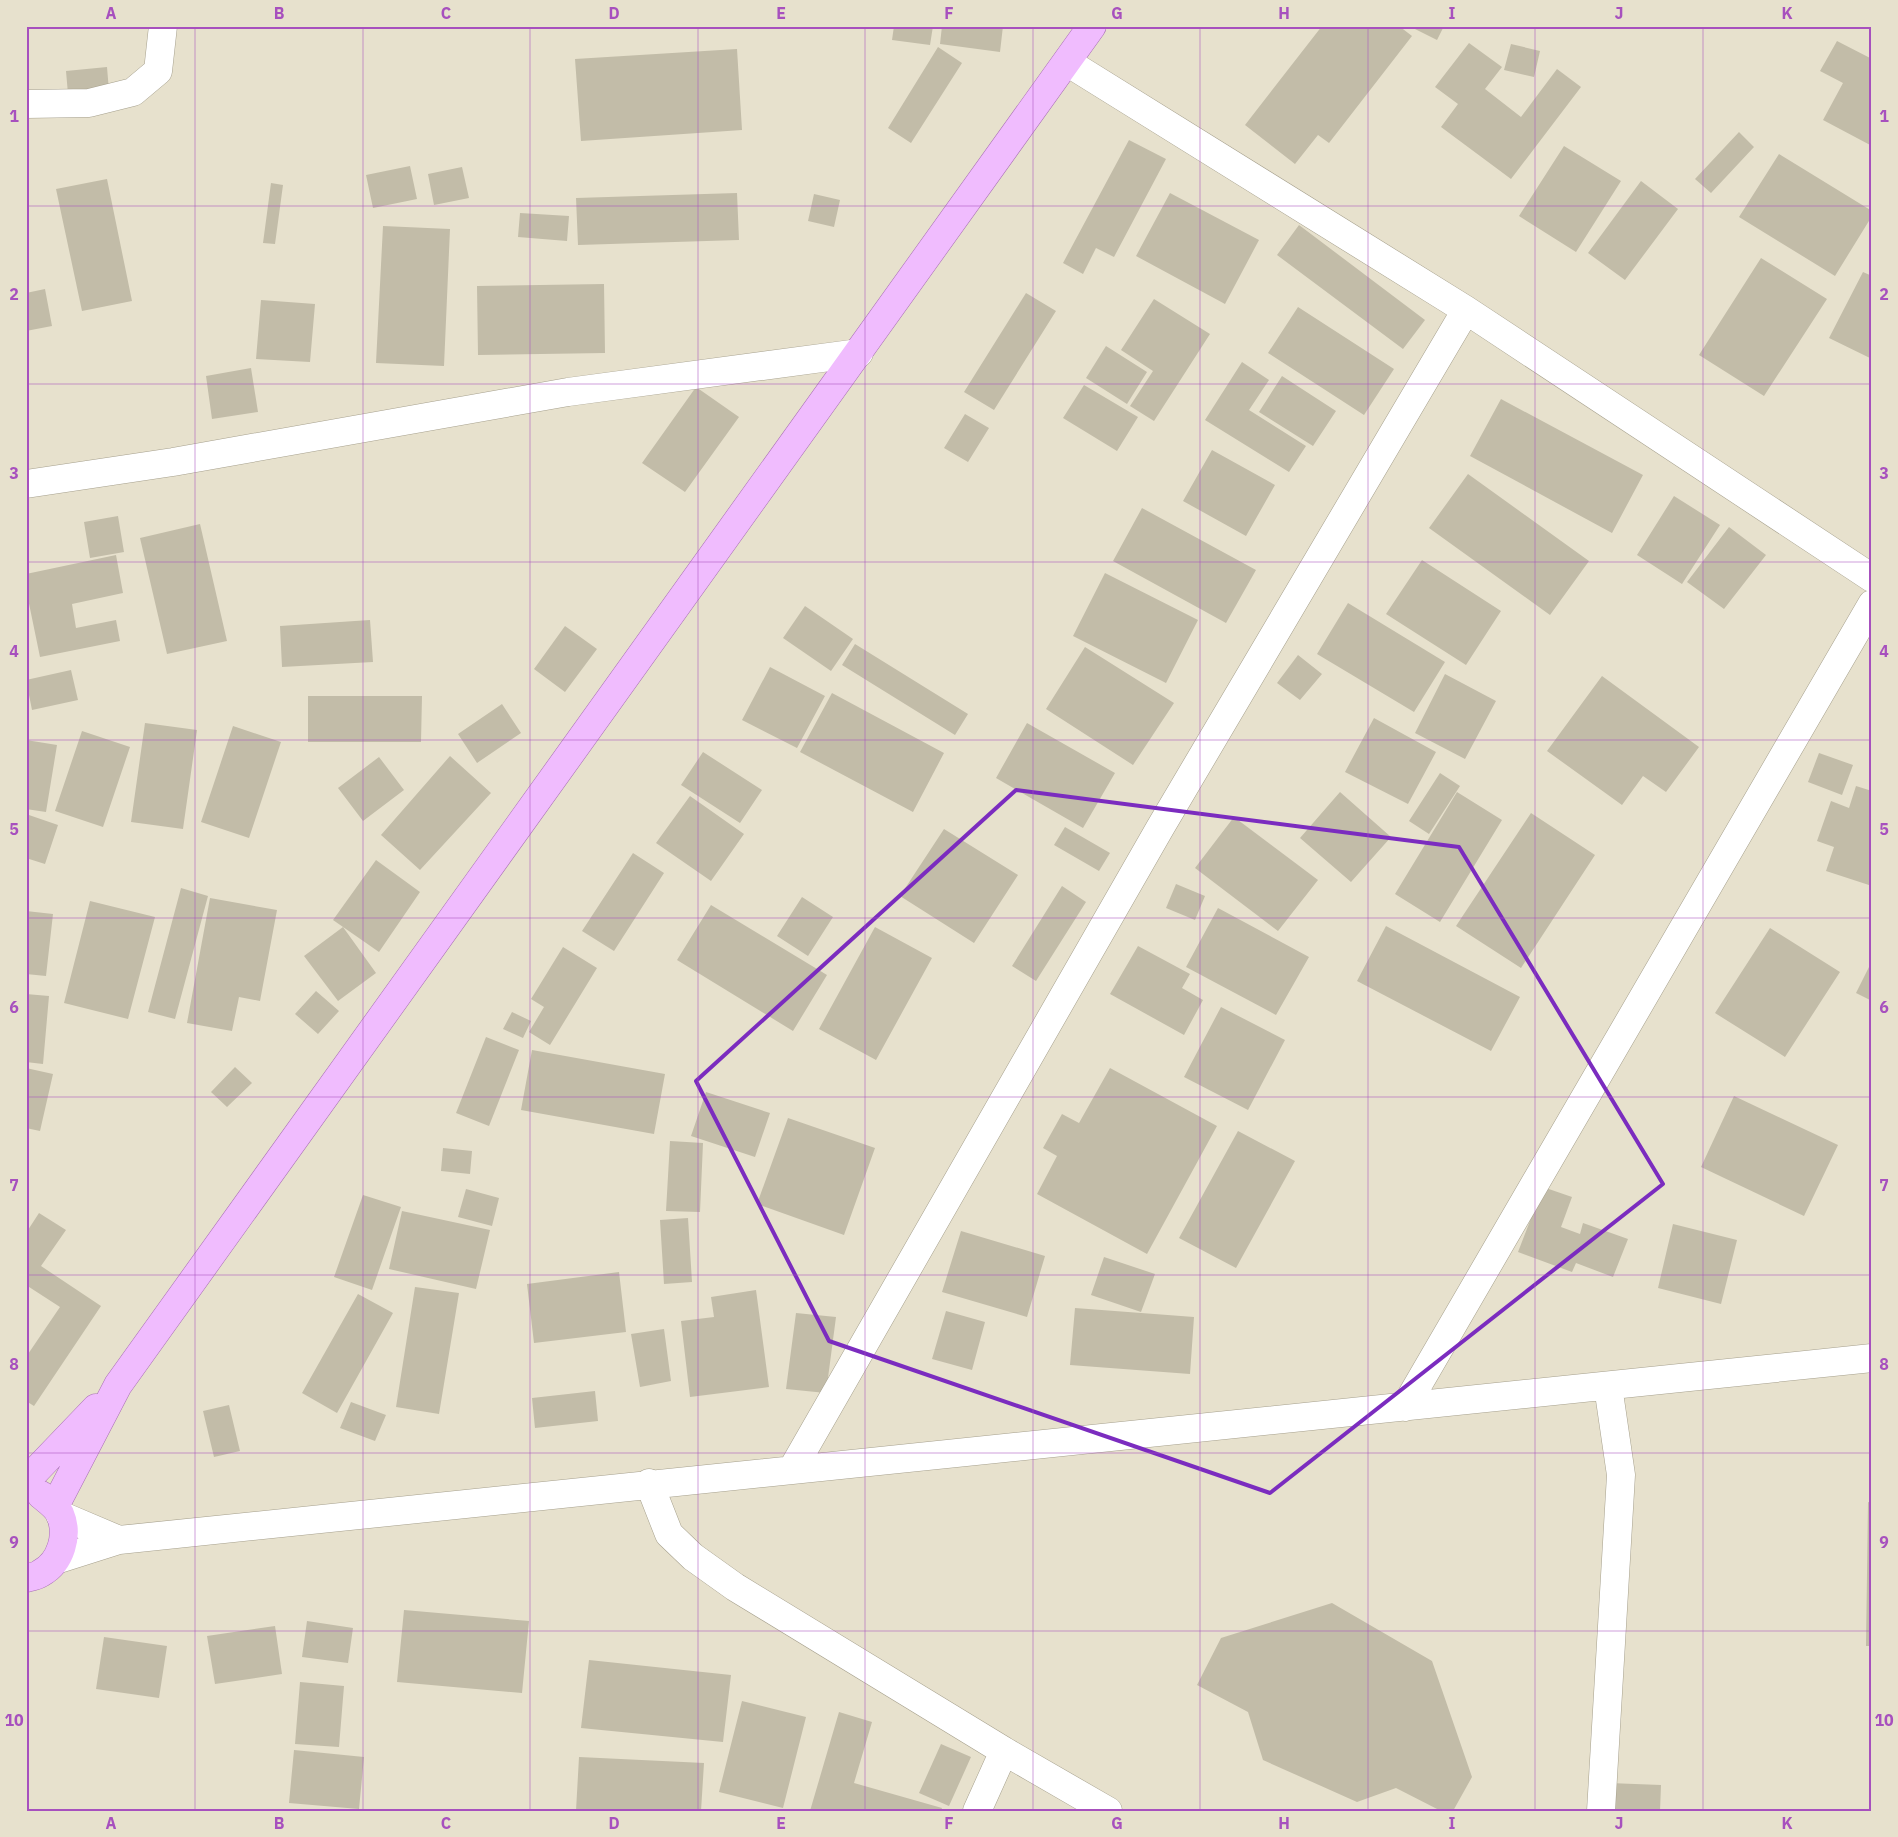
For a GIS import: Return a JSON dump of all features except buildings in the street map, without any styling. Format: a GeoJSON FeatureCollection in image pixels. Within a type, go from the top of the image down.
{"type":"FeatureCollection","features":[{"type":"Feature","properties":{"kind":"main road"},"geometry":{"type":"LineString","coordinates":[[26,1481],[118,1385],[453,915],[859,353],[1092,26]]}},
{"type":"Feature","properties":{"kind":"main road"},"geometry":{"type":"LineString","coordinates":[[57,1510],[118,1385]]}},
{"type":"Feature","properties":{"kind":"main road"},"geometry":{"type":"LineString","coordinates":[[26,1490],[39,1493],[57,1510],[64,1530],[62,1546],[56,1560],[41,1573],[26,1578]]}},
{"type":"Feature","properties":{"kind":"street"},"geometry":{"type":"LineString","coordinates":[[26,104],[89,104],[133,92],[158,71],[162,26]]}},
{"type":"Feature","properties":{"kind":"street"},"geometry":{"type":"LineString","coordinates":[[1066,62],[1466,310],[1872,578]]}},
{"type":"Feature","properties":{"kind":"street"},"geometry":{"type":"LineString","coordinates":[[793,1468],[1160,828],[1466,310]]}},
{"type":"Feature","properties":{"kind":"street"},"geometry":{"type":"LineString","coordinates":[[26,484],[173,462],[568,392],[859,353]]}},
{"type":"Feature","properties":{"kind":"street"},"geometry":{"type":"LineString","coordinates":[[1405,1407],[1872,604]]}},
{"type":"Feature","properties":{"kind":"street"},"geometry":{"type":"LineString","coordinates":[[56,1560],[119,1540],[793,1468],[1872,1358]]}},
{"type":"Feature","properties":{"kind":"street"},"geometry":{"type":"LineString","coordinates":[[1600,1811],[1621,1476],[1608,1386]]}},
{"type":"Feature","properties":{"kind":"street"},"geometry":{"type":"LineString","coordinates":[[649,1483],[669,1534],[693,1557],[735,1587],[1004,1751],[1108,1811]]}},
{"type":"Feature","properties":{"kind":"street"},"geometry":{"type":"LineString","coordinates":[[57,1510],[119,1540]]}},
{"type":"Feature","properties":{"kind":"street"},"geometry":{"type":"LineString","coordinates":[[977,1811],[1004,1751]]}},
{"type":"Feature","properties":{"kind":"highlighted area"},"geometry":{"type":"Polygon","coordinates":[[[1016,790],[1459,847],[1663,1184],[1270,1493],[829,1341],[696,1081],[1016,790]]]}}]}
